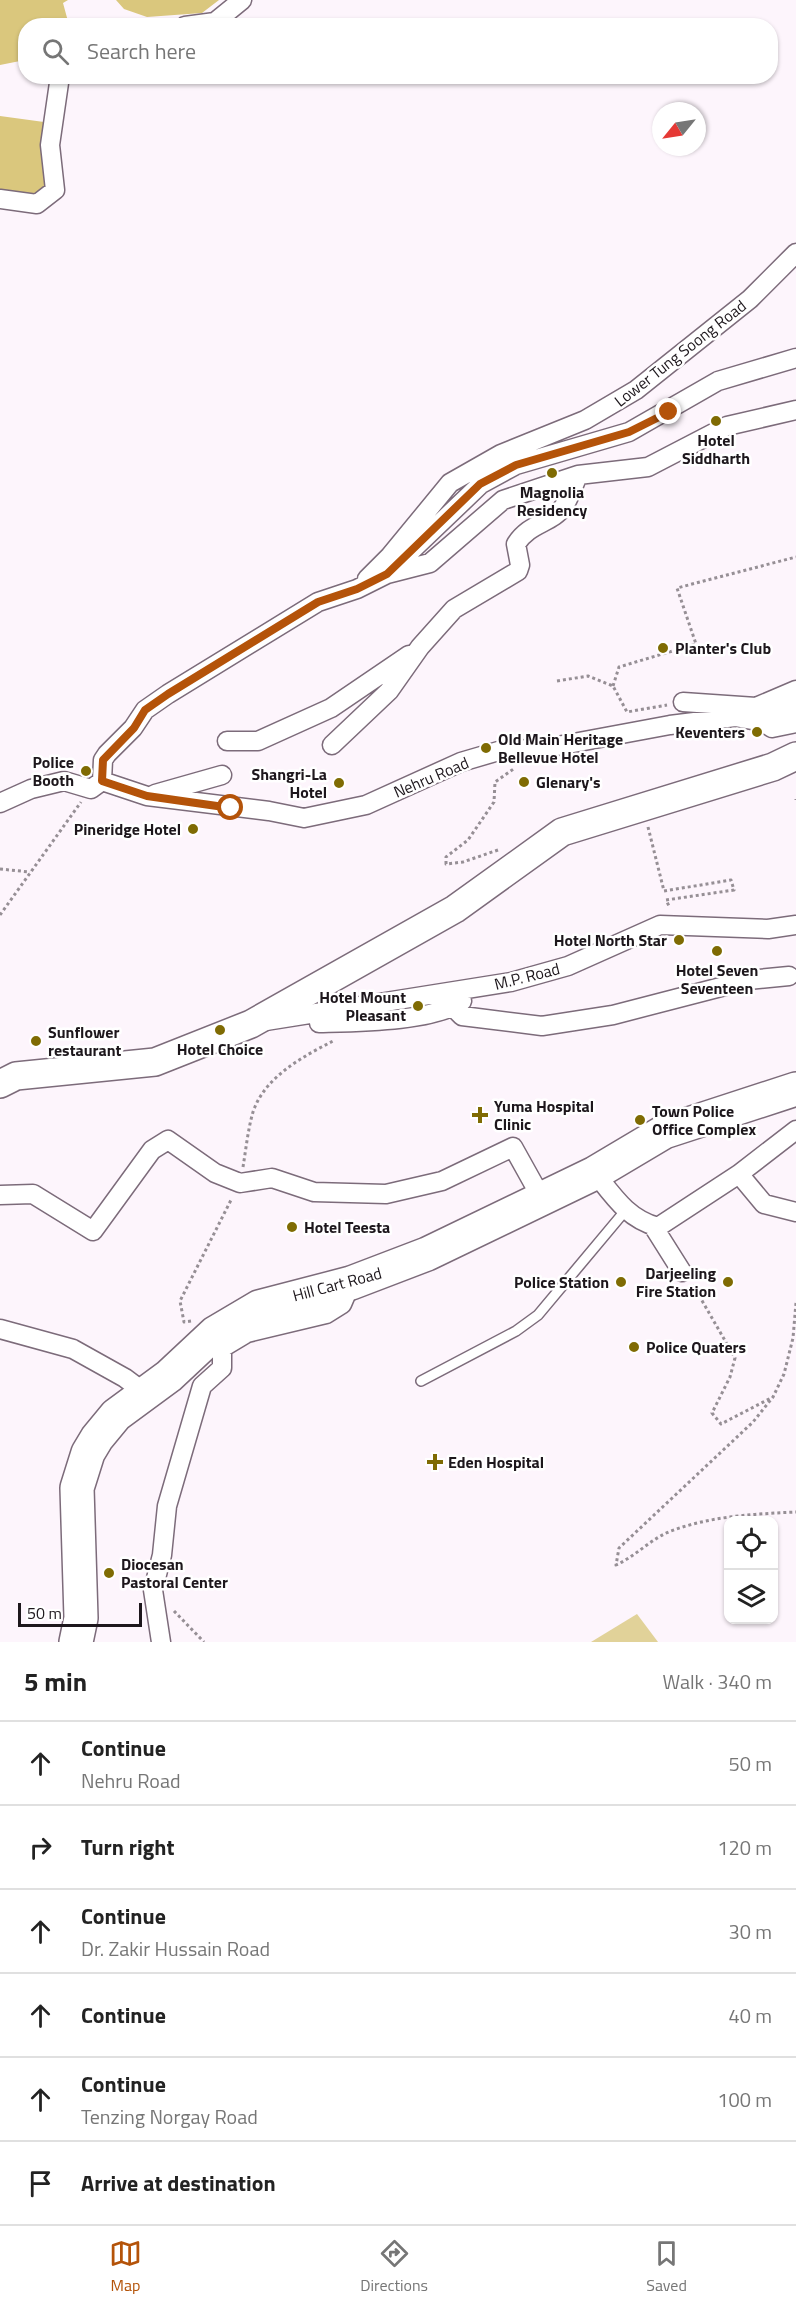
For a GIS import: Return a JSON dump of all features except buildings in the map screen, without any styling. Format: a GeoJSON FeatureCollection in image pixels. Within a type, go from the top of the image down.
{"type":"FeatureCollection","features":[{"type":"Feature","properties":{"kind":"highway","name":"Hill Cart Road"},"geometry":{"type":"LineString","coordinates":[[76,1642],[81,1618],[77,1488],[88,1453],[106,1426],[169,1376],[215,1333],[243,1315],[277,1301],[351,1283],[411,1261],[595,1173],[664,1132],[796,1089]]}},
{"type":"Feature","properties":{"kind":"main road"},"geometry":{"type":"LineString","coordinates":[[0,1084],[16,1076],[155,1062],[251,1024],[455,909],[562,832],[773,767],[796,756]]}},
{"type":"Feature","properties":{"kind":"street"},"geometry":{"type":"LineString","coordinates":[[220,18],[242,0]]}},
{"type":"Feature","properties":{"kind":"street"},"geometry":{"type":"LineString","coordinates":[[0,199],[38,204],[55,189],[50,145],[59,84]]}},
{"type":"Feature","properties":{"kind":"street","name":"Lower Tung Soong Road"},"geometry":{"type":"LineString","coordinates":[[357,589],[390,556],[450,483],[501,454],[585,420],[636,390],[750,299],[796,253]]}},
{"type":"Feature","properties":{"kind":"street"},"geometry":{"type":"LineString","coordinates":[[387,574],[480,484],[516,465],[629,432],[718,381],[796,358]]}},
{"type":"Feature","properties":{"kind":"street"},"geometry":{"type":"LineString","coordinates":[[90,785],[103,760],[134,728],[145,710],[204,670],[223,662],[318,602],[357,589],[387,574],[430,563],[503,500],[578,475],[648,467],[727,426],[796,410]]}},
{"type":"Feature","properties":{"kind":"street"},"geometry":{"type":"LineString","coordinates":[[332,745],[389,691],[420,647],[454,609],[518,571],[520,565],[516,544],[524,532],[550,519],[564,507],[578,475]]}},
{"type":"Feature","properties":{"kind":"street"},"geometry":{"type":"LineString","coordinates":[[227,741],[258,741],[330,708],[420,647]]}},
{"type":"Feature","properties":{"kind":"street"},"geometry":{"type":"LineString","coordinates":[[683,702],[756,707],[796,690]]}},
{"type":"Feature","properties":{"kind":"street"},"geometry":{"type":"LineString","coordinates":[[763,722],[796,706]]}},
{"type":"Feature","properties":{"kind":"street","name":"Nehru Road"},"geometry":{"type":"LineString","coordinates":[[0,803],[31,789],[64,781],[231,808],[269,810],[304,818],[366,805],[461,762],[492,753],[541,749],[735,717],[763,722],[772,728],[796,723]]}},
{"type":"Feature","properties":{"kind":"street"},"geometry":{"type":"LineString","coordinates":[[147,796],[222,776]]}},
{"type":"Feature","properties":{"kind":"street","name":"M.P. Road"},"geometry":{"type":"LineString","coordinates":[[251,1024],[492,985],[568,966],[660,925],[768,929],[796,925]]}},
{"type":"Feature","properties":{"kind":"street"},"geometry":{"type":"LineString","coordinates":[[454,1008],[462,1016],[542,1026],[613,1015],[747,980],[789,976]]}},
{"type":"Feature","properties":{"kind":"street"},"geometry":{"type":"LineString","coordinates":[[251,1024],[366,1022],[454,1008],[492,985]]}},
{"type":"Feature","properties":{"kind":"street"},"geometry":{"type":"LineString","coordinates":[[595,1173],[625,1211],[643,1223],[658,1227],[739,1174],[796,1130]]}},
{"type":"Feature","properties":{"kind":"street"},"geometry":{"type":"LineString","coordinates":[[0,1195],[33,1194],[93,1231],[152,1150],[168,1140],[214,1173],[240,1183],[272,1178],[315,1192],[386,1194],[442,1181],[513,1148],[542,1199]]}},
{"type":"Feature","properties":{"kind":"street"},"geometry":{"type":"LineString","coordinates":[[739,1174],[764,1203],[796,1212]]}},
{"type":"Feature","properties":{"kind":"street"},"geometry":{"type":"LineString","coordinates":[[653,1226],[682,1272]]}},
{"type":"Feature","properties":{"kind":"street"},"geometry":{"type":"LineString","coordinates":[[161,1642],[153,1590],[162,1555],[167,1506],[202,1386],[222,1368],[222,1348],[247,1334],[326,1314],[342,1304],[351,1283]]}},
{"type":"Feature","properties":{"kind":"street"},"geometry":{"type":"LineString","coordinates":[[0,1329],[73,1349],[125,1378],[145,1393]]}},
{"type":"Feature","properties":{"kind":"lane"},"geometry":{"type":"LineString","coordinates":[[421,1381],[516,1331],[538,1315],[625,1211]]}},
{"type":"Feature","properties":{"kind":"path"},"geometry":{"type":"LineString","coordinates":[[613,686],[619,667],[696,644],[677,588],[796,557]]}},
{"type":"Feature","properties":{"kind":"path"},"geometry":{"type":"LineString","coordinates":[[557,681],[588,676],[613,686],[627,712],[683,702]]}},
{"type":"Feature","properties":{"kind":"path"},"geometry":{"type":"LineString","coordinates":[[502,849],[463,862],[446,864],[446,857],[468,840],[494,802],[495,782],[541,749]]}},
{"type":"Feature","properties":{"kind":"path"},"geometry":{"type":"LineString","coordinates":[[0,915],[90,785]]}},
{"type":"Feature","properties":{"kind":"path"},"geometry":{"type":"LineString","coordinates":[[643,807],[664,891],[731,880],[734,890],[666,900],[678,926]]}},
{"type":"Feature","properties":{"kind":"path"},"geometry":{"type":"LineString","coordinates":[[0,869],[30,872]]}},
{"type":"Feature","properties":{"kind":"path"},"geometry":{"type":"LineString","coordinates":[[682,1272],[695,1287],[735,1358],[730,1377],[712,1413],[721,1424],[773,1397]]}},
{"type":"Feature","properties":{"kind":"path"},"geometry":{"type":"LineString","coordinates":[[796,1303],[793,1338],[784,1374],[773,1397],[753,1422],[619,1548],[616,1565],[632,1558],[669,1532],[698,1523],[759,1514],[796,1512]]}},
{"type":"Feature","properties":{"kind":"path"},"geometry":{"type":"LineString","coordinates":[[153,1590],[204,1642]]}},
{"type":"Feature","properties":{"kind":"shaded area"},"geometry":{"type":"Polygon","coordinates":[[[0,0],[68,0],[63,3],[67,18],[18,18],[18,61],[0,65],[0,0]]]}},
{"type":"Feature","properties":{"kind":"shaded area"},"geometry":{"type":"Polygon","coordinates":[[[116,0],[219,0],[202,13],[147,17],[124,9],[116,0]]]}},
{"type":"Feature","properties":{"kind":"shaded area"},"geometry":{"type":"Polygon","coordinates":[[[0,116],[44,122],[46,185],[34,198],[0,189],[0,116]]]}},
{"type":"Feature","properties":{"kind":"shaded area"},"geometry":{"type":"Polygon","coordinates":[[[637,1614],[658,1642],[591,1642],[637,1614]]]}},
{"type":"Feature","properties":{"kind":"place","name":"Hotel Siddharth"},"geometry":{"type":"Point","coordinates":[716,421]}},
{"type":"Feature","properties":{"kind":"place","name":"Magnolia Residency"},"geometry":{"type":"Point","coordinates":[552,473]}},
{"type":"Feature","properties":{"kind":"place","name":"Planter's Club"},"geometry":{"type":"Point","coordinates":[663,648]}},
{"type":"Feature","properties":{"kind":"place","name":"Keventers"},"geometry":{"type":"Point","coordinates":[757,732]}},
{"type":"Feature","properties":{"kind":"place","name":"Old Main Heritage Bellevue Hotel"},"geometry":{"type":"Point","coordinates":[486,748]}},
{"type":"Feature","properties":{"kind":"place","name":"Police Booth"},"geometry":{"type":"Point","coordinates":[86,771]}},
{"type":"Feature","properties":{"kind":"place","name":"Glenary's"},"geometry":{"type":"Point","coordinates":[524,782]}},
{"type":"Feature","properties":{"kind":"place","name":"Shangri-La Hotel"},"geometry":{"type":"Point","coordinates":[339,783]}},
{"type":"Feature","properties":{"kind":"place","name":"Pineridge Hotel"},"geometry":{"type":"Point","coordinates":[193,829]}},
{"type":"Feature","properties":{"kind":"place","name":"Hotel North Star"},"geometry":{"type":"Point","coordinates":[679,940]}},
{"type":"Feature","properties":{"kind":"place","name":"Hotel Seven Seventeen"},"geometry":{"type":"Point","coordinates":[717,951]}},
{"type":"Feature","properties":{"kind":"place","name":"Hotel Mount Pleasant"},"geometry":{"type":"Point","coordinates":[418,1006]}},
{"type":"Feature","properties":{"kind":"place","name":"Hotel Choice"},"geometry":{"type":"Point","coordinates":[220,1030]}},
{"type":"Feature","properties":{"kind":"place","name":"Sunflower restaurant"},"geometry":{"type":"Point","coordinates":[36,1041]}},
{"type":"Feature","properties":{"kind":"place","name":"Yuma Hospital Clinic"},"geometry":{"type":"Point","coordinates":[480,1115]}},
{"type":"Feature","properties":{"kind":"place","name":"Town Police Office Complex"},"geometry":{"type":"Point","coordinates":[640,1120]}},
{"type":"Feature","properties":{"kind":"place","name":"Hotel Teesta"},"geometry":{"type":"Point","coordinates":[292,1227]}},
{"type":"Feature","properties":{"kind":"place","name":"Police Station"},"geometry":{"type":"Point","coordinates":[621,1282]}},
{"type":"Feature","properties":{"kind":"place","name":"Darjeeling Fire Station"},"geometry":{"type":"Point","coordinates":[728,1282]}},
{"type":"Feature","properties":{"kind":"place","name":"Police Quaters"},"geometry":{"type":"Point","coordinates":[634,1347]}},
{"type":"Feature","properties":{"kind":"place","name":"Eden Hospital"},"geometry":{"type":"Point","coordinates":[435,1462]}},
{"type":"Feature","properties":{"kind":"place","name":"Diocesan Pastoral Center"},"geometry":{"type":"Point","coordinates":[109,1573]}},
{"type":"Feature","properties":{"kind":"route"},"geometry":{"type":"LineString","coordinates":[[231,808],[147,796],[102,781],[103,760],[134,728],[145,710],[204,670],[223,662],[318,602],[357,589],[387,574],[480,484],[516,465],[570,452],[629,432],[669,412]]}}]}
